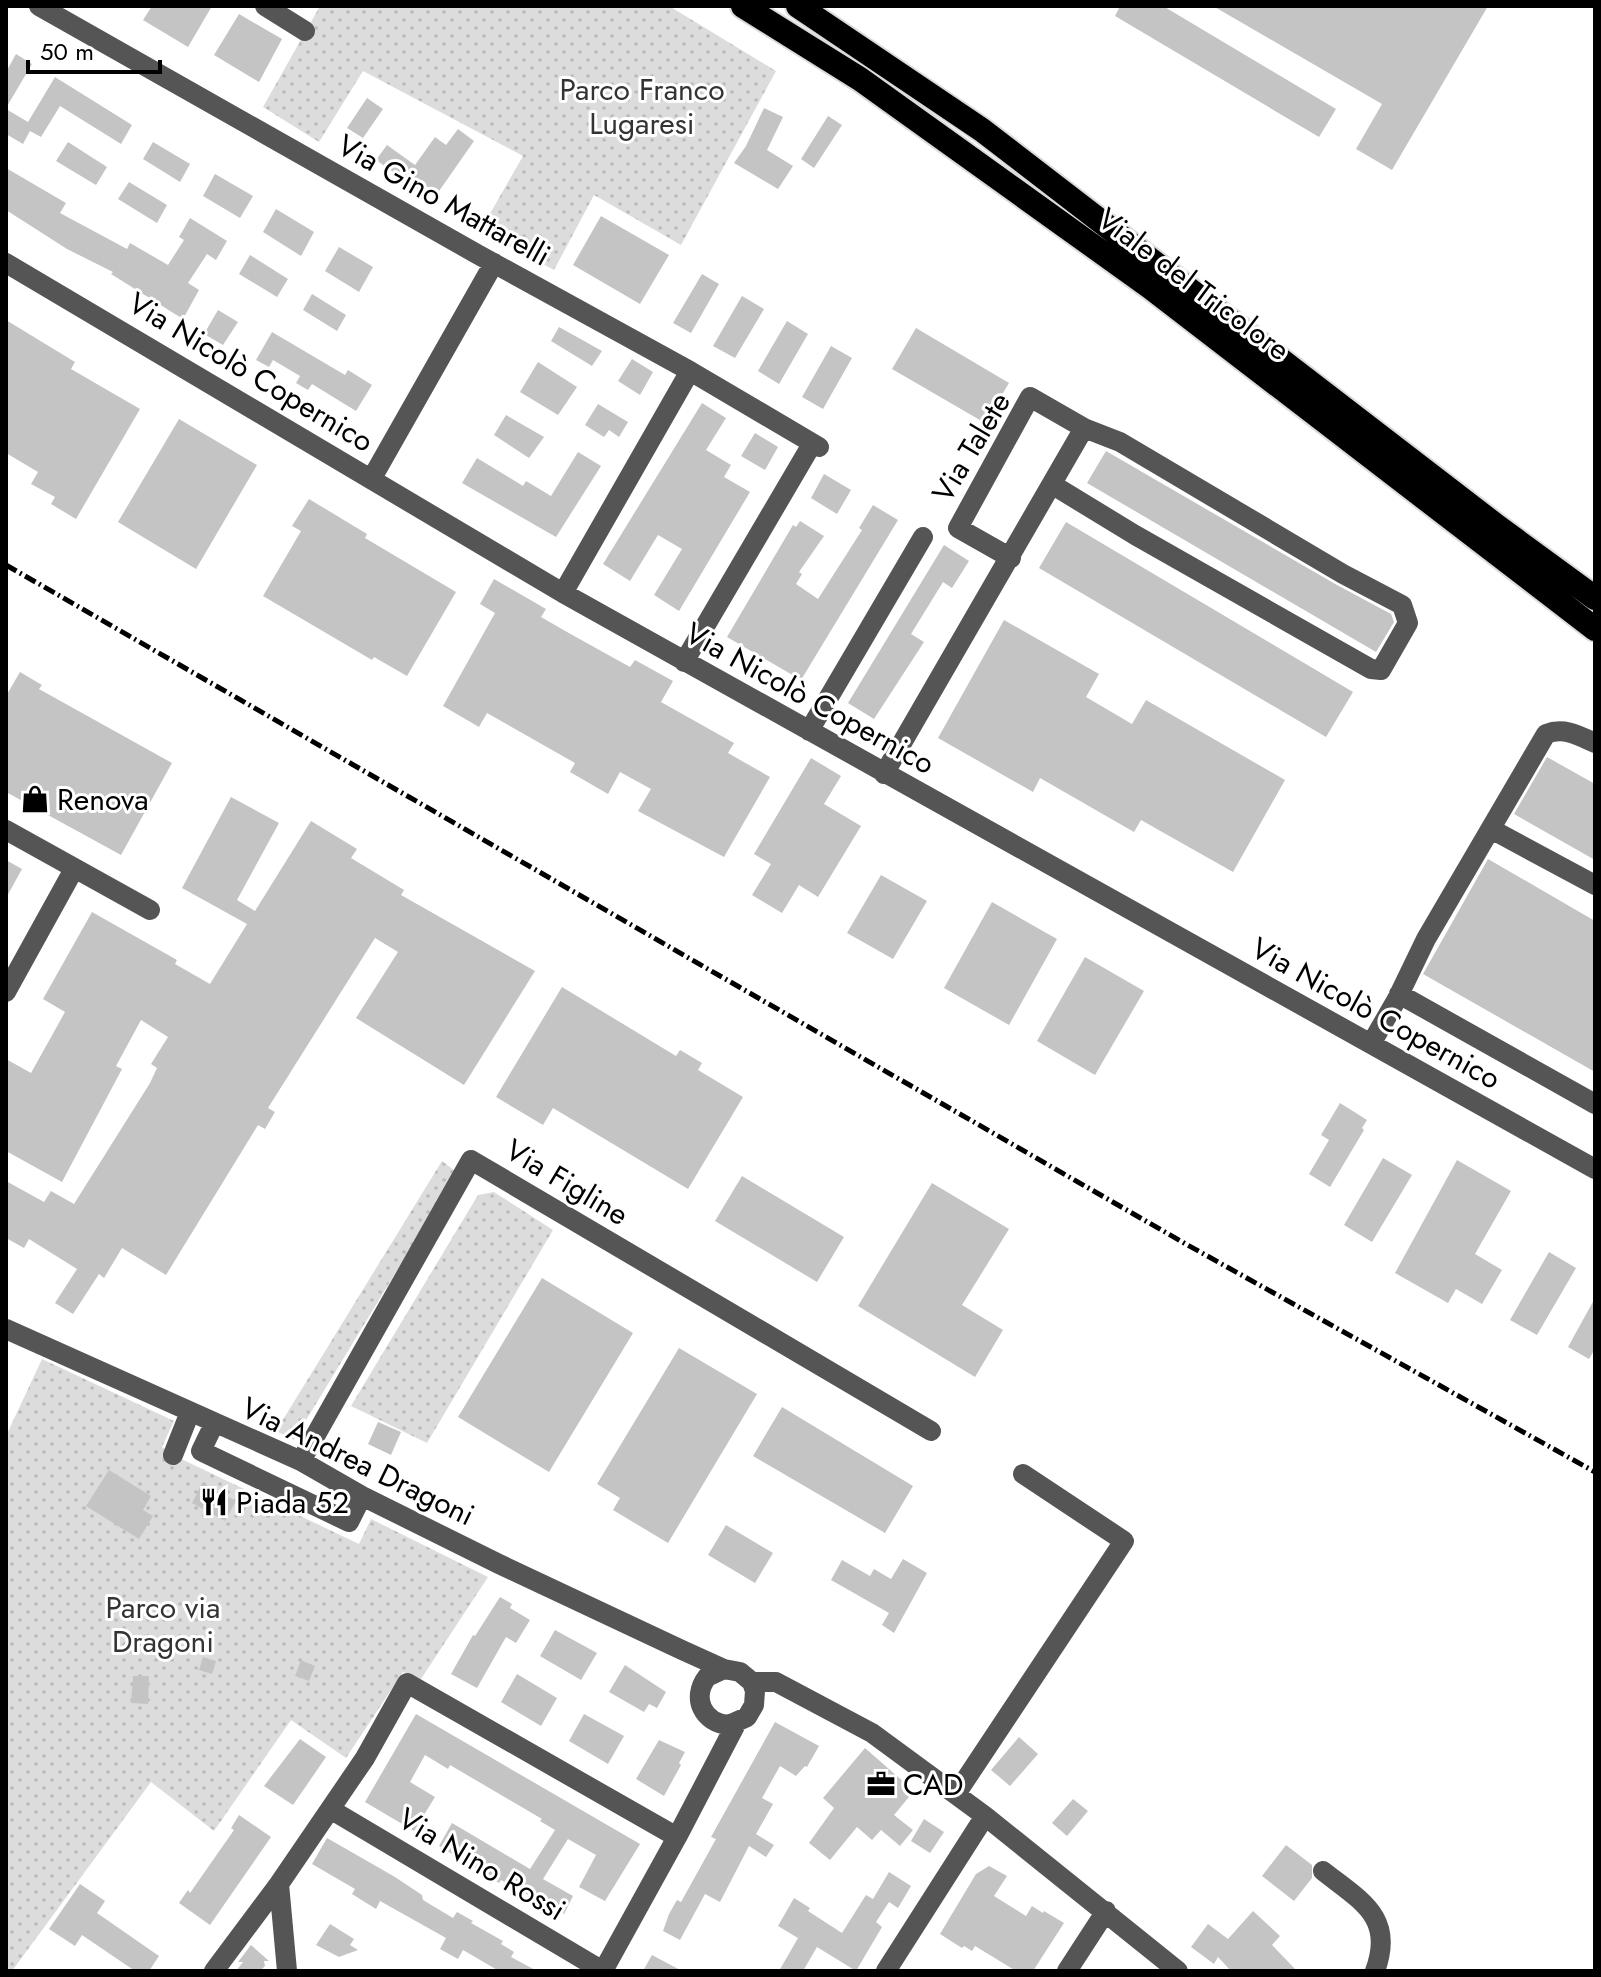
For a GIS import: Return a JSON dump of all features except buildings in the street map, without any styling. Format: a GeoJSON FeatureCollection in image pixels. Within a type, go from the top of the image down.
{"type":"FeatureCollection","features":[{"type":"Feature","properties":{"kind":"highway","name":"Viale del Tricolore"},"geometry":{"type":"LineString","coordinates":[[743,6],[860,79],[1534,567],[1595,598]]}},
{"type":"Feature","properties":{"kind":"highway","name":"Viale del Tricolore"},"geometry":{"type":"LineString","coordinates":[[798,6],[982,130],[1492,537]]}},
{"type":"Feature","properties":{"kind":"highway","name":"Viale del Tricolore"},"geometry":{"type":"LineString","coordinates":[[1534,567],[1595,629]]}},
{"type":"Feature","properties":{"kind":"street","name":"Via Gino Mattarelli"},"geometry":{"type":"LineString","coordinates":[[39,6],[690,371],[815,445],[684,662]]}},
{"type":"Feature","properties":{"kind":"street"},"geometry":{"type":"LineString","coordinates":[[265,6],[305,31]]}},
{"type":"Feature","properties":{"kind":"street","name":"Via Nicolò Copernico"},"geometry":{"type":"LineString","coordinates":[[6,263],[684,662],[1595,1169]]}},
{"type":"Feature","properties":{"kind":"street"},"geometry":{"type":"LineString","coordinates":[[372,478],[494,263]]}},
{"type":"Feature","properties":{"kind":"street"},"geometry":{"type":"LineString","coordinates":[[563,593],[690,371]]}},
{"type":"Feature","properties":{"kind":"street","name":"Via Talete"},"geometry":{"type":"LineString","coordinates":[[1011,558],[958,528],[1030,397],[1084,428]]}},
{"type":"Feature","properties":{"kind":"street"},"geometry":{"type":"LineString","coordinates":[[884,774],[1084,428],[1120,442],[1343,574],[1402,605],[1408,623],[1381,670],[1371,669],[1053,485]]}},
{"type":"Feature","properties":{"kind":"street"},"geometry":{"type":"LineString","coordinates":[[809,731],[923,537]]}},
{"type":"Feature","properties":{"kind":"street"},"geometry":{"type":"LineString","coordinates":[[1371,1044],[1426,939],[1546,734],[1557,729],[1595,743]]}},
{"type":"Feature","properties":{"kind":"street"},"geometry":{"type":"LineString","coordinates":[[1491,829],[1595,885]]}},
{"type":"Feature","properties":{"kind":"street"},"geometry":{"type":"LineString","coordinates":[[6,830],[150,910]]}},
{"type":"Feature","properties":{"kind":"street"},"geometry":{"type":"LineString","coordinates":[[6,992],[74,869]]}},
{"type":"Feature","properties":{"kind":"street"},"geometry":{"type":"LineString","coordinates":[[1399,994],[1595,1104]]}},
{"type":"Feature","properties":{"kind":"street","name":"Via Figline"},"geometry":{"type":"LineString","coordinates":[[301,1461],[471,1160],[931,1431]]}},
{"type":"Feature","properties":{"kind":"street","name":"Via Andrea Dragoni"},"geometry":{"type":"LineString","coordinates":[[6,1329],[301,1461],[362,1496],[499,1564],[724,1669]]}},
{"type":"Feature","properties":{"kind":"street"},"geometry":{"type":"LineString","coordinates":[[190,1412],[175,1448],[201,1451],[349,1522],[362,1496]]}},
{"type":"Feature","properties":{"kind":"street"},"geometry":{"type":"LineString","coordinates":[[201,1451],[214,1424]]}},
{"type":"Feature","properties":{"kind":"street"},"geometry":{"type":"LineString","coordinates":[[956,1794],[1124,1541],[1023,1474]]}},
{"type":"Feature","properties":{"kind":"street"},"geometry":{"type":"LineString","coordinates":[[682,1650],[703,1682]]}},
{"type":"Feature","properties":{"kind":"street"},"geometry":{"type":"LineString","coordinates":[[603,1971],[719,1759],[736,1724],[747,1717],[754,1705],[752,1682],[740,1672],[724,1669],[712,1673],[703,1682],[699,1697],[700,1705],[709,1719],[719,1759]]}},
{"type":"Feature","properties":{"kind":"street"},"geometry":{"type":"LineString","coordinates":[[752,1682],[776,1682],[872,1733],[985,1816],[1178,1971]]}},
{"type":"Feature","properties":{"kind":"street"},"geometry":{"type":"LineString","coordinates":[[214,1971],[279,1884],[365,1758],[407,1683],[677,1837]]}},
{"type":"Feature","properties":{"kind":"street"},"geometry":{"type":"LineString","coordinates":[[709,1719],[722,1724],[736,1724]]}},
{"type":"Feature","properties":{"kind":"street","name":"Via Nino Rossi"},"geometry":{"type":"LineString","coordinates":[[330,1809],[603,1971]]}},
{"type":"Feature","properties":{"kind":"street"},"geometry":{"type":"LineString","coordinates":[[886,1971],[985,1816]]}},
{"type":"Feature","properties":{"kind":"street"},"geometry":{"type":"LineString","coordinates":[[1323,1871],[1358,1899],[1380,1925],[1383,1950],[1375,1971]]}},
{"type":"Feature","properties":{"kind":"street"},"geometry":{"type":"LineString","coordinates":[[279,1884],[290,1969]]}},
{"type":"Feature","properties":{"kind":"street"},"geometry":{"type":"LineString","coordinates":[[1067,1971],[1106,1911]]}},
{"type":"Feature","properties":{"kind":"green space","name":"Parco Franco Lugaresi"},"geometry":{"type":"Polygon","coordinates":[[[320,6],[669,6],[776,71],[681,245],[594,195],[554,270],[480,231],[523,156],[363,71],[319,142],[263,107],[320,6]]]}},
{"type":"Feature","properties":{"kind":"green space"},"geometry":{"type":"Polygon","coordinates":[[[442,1161],[455,1171],[453,1178],[294,1440],[276,1431],[442,1161]]]}},
{"type":"Feature","properties":{"kind":"green space"},"geometry":{"type":"Polygon","coordinates":[[[494,1192],[553,1230],[427,1443],[351,1406],[478,1195],[494,1192]]]}},
{"type":"Feature","properties":{"kind":"green space","name":"Parco via Dragoni"},"geometry":{"type":"Polygon","coordinates":[[[42,1359],[174,1421],[162,1447],[173,1455],[359,1544],[371,1519],[488,1577],[421,1679],[403,1672],[346,1758],[291,1720],[214,1831],[151,1782],[12,1971],[6,1971],[6,1436],[42,1359]]]}},
{"type":"Feature","properties":{"kind":"railway"},"geometry":{"type":"LineString","coordinates":[[6,565],[1184,1243],[1595,1472]]}},
{"type":"Feature","properties":{"kind":"place","name":"Renova"},"geometry":{"type":"Point","coordinates":[35,799]}},
{"type":"Feature","properties":{"kind":"place","name":"Piada 52"},"geometry":{"type":"Point","coordinates":[214,1502]}},
{"type":"Feature","properties":{"kind":"place","name":"CAD"},"geometry":{"type":"Point","coordinates":[881,1784]}}]}
